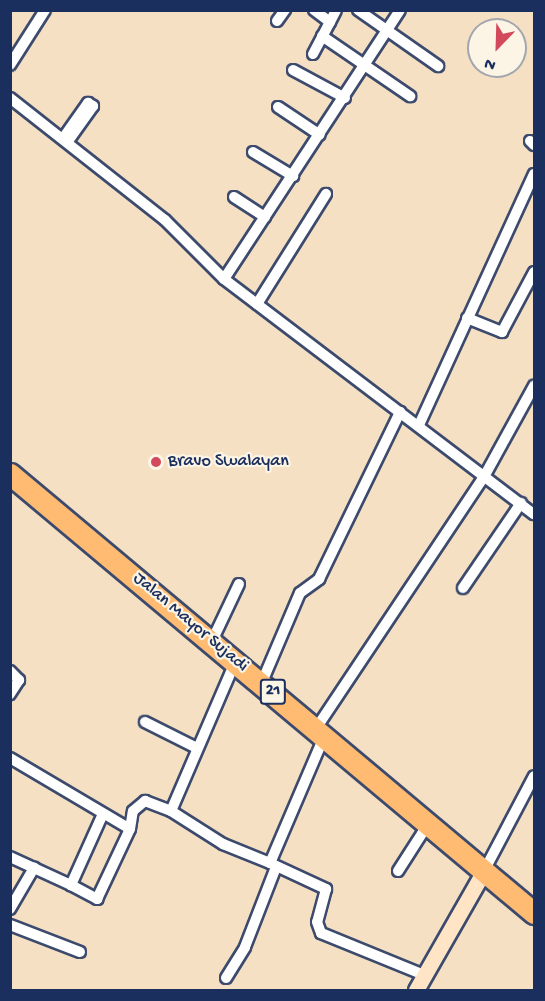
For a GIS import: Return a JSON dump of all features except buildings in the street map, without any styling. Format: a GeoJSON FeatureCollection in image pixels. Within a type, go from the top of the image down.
{"type":"FeatureCollection","features":[{"type":"Feature","properties":{"kind":"highway","name":"Jalan Mayor Sujadi"},"geometry":{"type":"LineString","coordinates":[[12,479],[236,660],[534,913]]}},
{"type":"Feature","properties":{"kind":"main road"},"geometry":{"type":"LineString","coordinates":[[417,990],[484,871]]}},
{"type":"Feature","properties":{"kind":"street"},"geometry":{"type":"LineString","coordinates":[[10,65],[45,10]]}},
{"type":"Feature","properties":{"kind":"street"},"geometry":{"type":"LineString","coordinates":[[277,21],[285,10]]}},
{"type":"Feature","properties":{"kind":"street"},"geometry":{"type":"LineString","coordinates":[[314,10],[330,22]]}},
{"type":"Feature","properties":{"kind":"street"},"geometry":{"type":"LineString","coordinates":[[313,54],[336,10]]}},
{"type":"Feature","properties":{"kind":"street"},"geometry":{"type":"LineString","coordinates":[[358,10],[438,66]]}},
{"type":"Feature","properties":{"kind":"street"},"geometry":{"type":"LineString","coordinates":[[224,279],[367,66],[400,10]]}},
{"type":"Feature","properties":{"kind":"street"},"geometry":{"type":"LineString","coordinates":[[322,36],[411,96]]}},
{"type":"Feature","properties":{"kind":"street"},"geometry":{"type":"LineString","coordinates":[[293,70],[345,98]]}},
{"type":"Feature","properties":{"kind":"street"},"geometry":{"type":"LineString","coordinates":[[10,98],[66,139],[165,220],[224,279],[534,514]]}},
{"type":"Feature","properties":{"kind":"street"},"geometry":{"type":"LineString","coordinates":[[278,107],[320,135]]}},
{"type":"Feature","properties":{"kind":"street"},"geometry":{"type":"LineString","coordinates":[[254,152],[293,176]]}},
{"type":"Feature","properties":{"kind":"street"},"geometry":{"type":"LineString","coordinates":[[419,425],[534,174]]}},
{"type":"Feature","properties":{"kind":"street"},"geometry":{"type":"LineString","coordinates":[[257,304],[326,194]]}},
{"type":"Feature","properties":{"kind":"street"},"geometry":{"type":"LineString","coordinates":[[234,197],[265,217]]}},
{"type":"Feature","properties":{"kind":"street"},"geometry":{"type":"LineString","coordinates":[[468,318],[502,332],[534,272]]}},
{"type":"Feature","properties":{"kind":"street"},"geometry":{"type":"LineString","coordinates":[[226,978],[246,947],[320,733],[485,475],[534,386]]}},
{"type":"Feature","properties":{"kind":"street"},"geometry":{"type":"LineString","coordinates":[[262,682],[300,593],[319,579],[400,412]]}},
{"type":"Feature","properties":{"kind":"street"},"geometry":{"type":"LineString","coordinates":[[463,588],[521,503]]}},
{"type":"Feature","properties":{"kind":"street"},"geometry":{"type":"LineString","coordinates":[[212,641],[239,585]]}},
{"type":"Feature","properties":{"kind":"street"},"geometry":{"type":"LineString","coordinates":[[171,811],[236,660]]}},
{"type":"Feature","properties":{"kind":"street"},"geometry":{"type":"LineString","coordinates":[[10,671],[19,680],[10,694]]}},
{"type":"Feature","properties":{"kind":"street"},"geometry":{"type":"LineString","coordinates":[[145,722],[197,748]]}},
{"type":"Feature","properties":{"kind":"street"},"geometry":{"type":"LineString","coordinates":[[10,758],[102,816],[130,829]]}},
{"type":"Feature","properties":{"kind":"street"},"geometry":{"type":"LineString","coordinates":[[484,871],[534,776]]}},
{"type":"Feature","properties":{"kind":"street"},"geometry":{"type":"LineString","coordinates":[[10,857],[101,897],[130,829],[133,811],[145,801],[171,811],[224,844],[326,890],[317,922],[321,933],[424,975]]}},
{"type":"Feature","properties":{"kind":"street"},"geometry":{"type":"LineString","coordinates":[[71,885],[102,816]]}},
{"type":"Feature","properties":{"kind":"street"},"geometry":{"type":"LineString","coordinates":[[398,871],[428,824]]}},
{"type":"Feature","properties":{"kind":"street"},"geometry":{"type":"LineString","coordinates":[[10,909],[14,894],[34,868]]}},
{"type":"Feature","properties":{"kind":"street"},"geometry":{"type":"LineString","coordinates":[[10,925],[80,952]]}},
{"type":"Feature","properties":{"kind":"place","name":"Bravo Swalayan"},"geometry":{"type":"Point","coordinates":[156,462]}}]}
